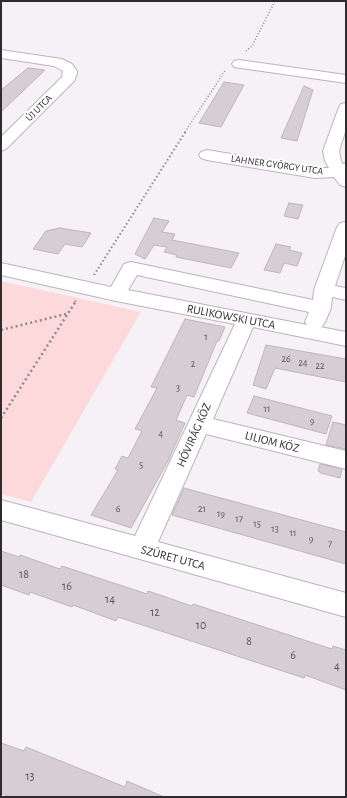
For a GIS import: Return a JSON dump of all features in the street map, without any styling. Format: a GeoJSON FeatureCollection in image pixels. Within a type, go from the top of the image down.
{"type":"FeatureCollection","features":[{"type":"Feature","properties":{"kind":"street","name":"ÚJ UTCA"},"geometry":{"type":"LineString","coordinates":[[1,54],[48,60],[62,64],[70,71],[69,78],[4,140]]}},
{"type":"Feature","properties":{"kind":"street"},"geometry":{"type":"LineString","coordinates":[[239,64],[346,79]]}},
{"type":"Feature","properties":{"kind":"street"},"geometry":{"type":"LineString","coordinates":[[344,174],[333,161],[331,151],[346,108]]}},
{"type":"Feature","properties":{"kind":"street","name":"LAHNER GYÖRGY UTCA"},"geometry":{"type":"LineString","coordinates":[[207,155],[315,173],[344,174]]}},
{"type":"Feature","properties":{"kind":"street"},"geometry":{"type":"LineString","coordinates":[[311,332],[346,227]]}},
{"type":"Feature","properties":{"kind":"street"},"geometry":{"type":"LineString","coordinates":[[116,295],[131,268],[322,299],[346,294]]}},
{"type":"Feature","properties":{"kind":"street","name":"RULIKOWSKI UTCA"},"geometry":{"type":"LineString","coordinates":[[1,269],[116,295],[346,339]]}},
{"type":"Feature","properties":{"kind":"street","name":"HÓVIRÁG KÖZ"},"geometry":{"type":"LineString","coordinates":[[142,550],[246,321]]}},
{"type":"Feature","properties":{"kind":"street","name":"LILIOM KÖZ"},"geometry":{"type":"LineString","coordinates":[[199,424],[346,460]]}},
{"type":"Feature","properties":{"kind":"street","name":"SZÜRET UTCA"},"geometry":{"type":"LineString","coordinates":[[1,510],[346,605]]}},
{"type":"Feature","properties":{"kind":"path"},"geometry":{"type":"LineString","coordinates":[[1,418],[224,69],[239,64],[235,60],[252,46],[275,1]]}},
{"type":"Feature","properties":{"kind":"path"},"geometry":{"type":"LineString","coordinates":[[1,330],[67,314]]}},
{"type":"Feature","properties":{"kind":"shaded area"},"geometry":{"type":"Polygon","coordinates":[[[1,281],[141,312],[31,502],[1,494],[1,281]]]}},
{"type":"Feature","properties":{"kind":"building"},"geometry":{"type":"Polygon","coordinates":[[[28,68],[45,70],[1,112],[1,90],[28,68]]]}},
{"type":"Feature","properties":{"kind":"building"},"geometry":{"type":"Polygon","coordinates":[[[224,82],[244,85],[221,127],[199,123],[224,82]]]}},
{"type":"Feature","properties":{"kind":"building"},"geometry":{"type":"Polygon","coordinates":[[[304,86],[313,90],[297,141],[281,138],[304,86]]]}},
{"type":"Feature","properties":{"kind":"building"},"geometry":{"type":"Polygon","coordinates":[[[289,203],[303,205],[298,219],[284,216],[289,203]]]}},
{"type":"Feature","properties":{"kind":"building"},"geometry":{"type":"Polygon","coordinates":[[[154,218],[169,221],[162,232],[175,234],[172,240],[239,253],[231,268],[176,257],[177,255],[164,252],[167,247],[154,245],[145,259],[135,254],[154,218]]]}},
{"type":"Feature","properties":{"kind":"building"},"geometry":{"type":"Polygon","coordinates":[[[60,228],[91,233],[82,247],[65,244],[58,254],[33,249],[46,231],[60,228]]]}},
{"type":"Feature","properties":{"kind":"building"},"geometry":{"type":"Polygon","coordinates":[[[276,244],[291,247],[289,250],[302,253],[297,266],[284,263],[280,273],[264,270],[276,244]]]}},
{"type":"Feature","properties":{"kind":"building"},"geometry":{"type":"Polygon","coordinates":[[[185,319],[225,327],[219,341],[217,341],[194,397],[187,395],[176,420],[185,423],[168,461],[131,528],[91,515],[118,470],[115,469],[122,456],[128,458],[142,431],[135,429],[157,388],[151,387],[185,319]]]}},
{"type":"Feature","properties":{"kind":"building"},"geometry":{"type":"Polygon","coordinates":[[[266,345],[346,359],[346,382],[275,368],[266,389],[253,385],[266,345]]]}},
{"type":"Feature","properties":{"kind":"building"},"geometry":{"type":"Polygon","coordinates":[[[254,396],[332,416],[326,434],[247,413],[254,396]]]}},
{"type":"Feature","properties":{"kind":"building"},"geometry":{"type":"Polygon","coordinates":[[[333,422],[346,425],[346,449],[326,445],[333,422]]]}},
{"type":"Feature","properties":{"kind":"building"},"geometry":{"type":"Polygon","coordinates":[[[320,464],[342,469],[340,478],[318,471],[320,464]]]}},
{"type":"Feature","properties":{"kind":"building"},"geometry":{"type":"Polygon","coordinates":[[[184,488],[346,532],[346,564],[172,515],[184,488]]]}},
{"type":"Feature","properties":{"kind":"building"},"geometry":{"type":"Polygon","coordinates":[[[1,551],[19,557],[20,555],[60,569],[62,566],[147,594],[148,591],[192,606],[193,604],[332,649],[333,646],[346,650],[346,690],[305,675],[304,678],[118,617],[116,621],[73,605],[72,607],[30,592],[29,595],[1,585],[1,551]]]}},
{"type":"Feature","properties":{"kind":"building"},"geometry":{"type":"Polygon","coordinates":[[[1,743],[24,751],[26,747],[125,787],[127,781],[164,797],[10,797],[1,793],[1,743]]]}}]}
